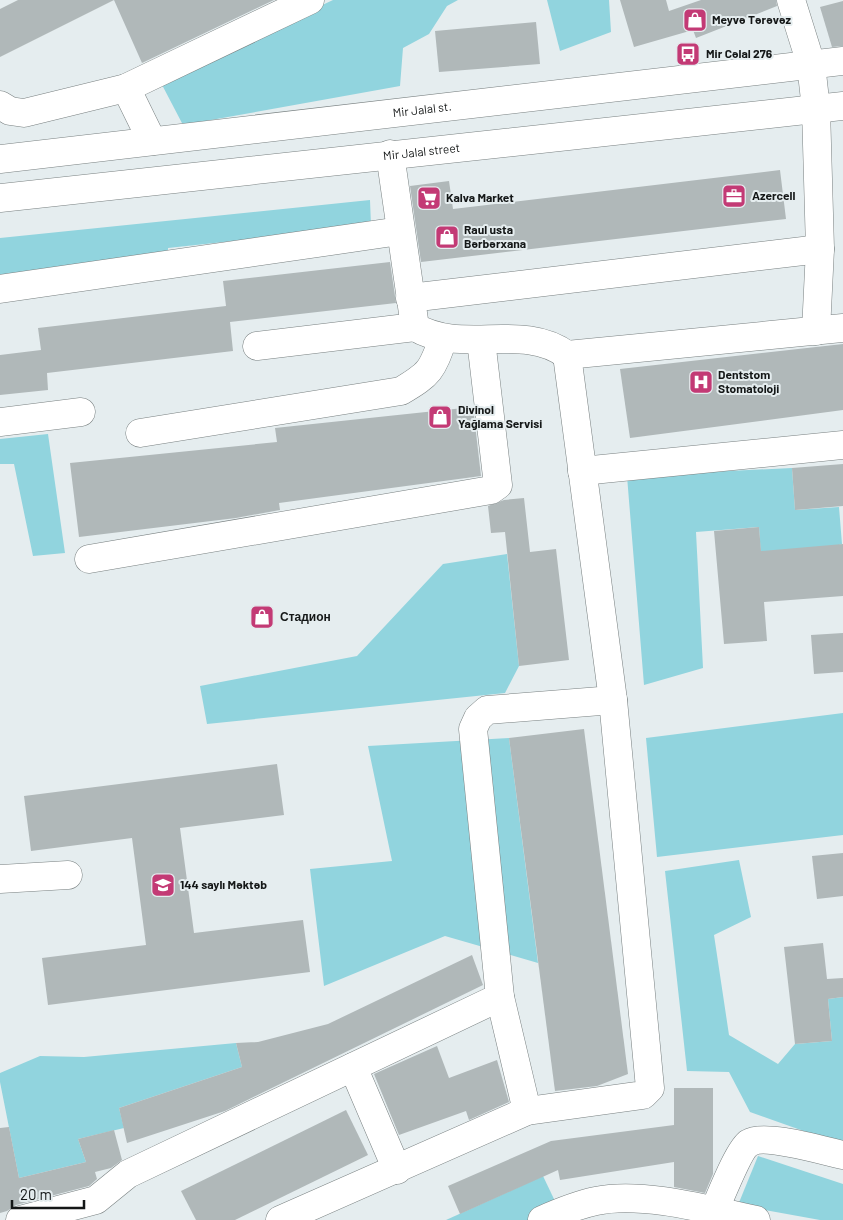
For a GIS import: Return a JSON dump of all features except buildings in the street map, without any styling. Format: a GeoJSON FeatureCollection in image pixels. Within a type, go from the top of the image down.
{"type":"FeatureCollection","features":[{"type":"Feature","properties":{"kind":"street"},"geometry":{"type":"LineString","coordinates":[[0,105],[10,111],[24,113],[126,88],[310,0]]}},
{"type":"Feature","properties":{"kind":"street"},"geometry":{"type":"LineString","coordinates":[[791,0],[811,64],[816,109],[820,249],[816,331]]}},
{"type":"Feature","properties":{"kind":"street","name":"Mir Jalal st."},"geometry":{"type":"LineString","coordinates":[[0,158],[843,61]]}},
{"type":"Feature","properties":{"kind":"street"},"geometry":{"type":"LineString","coordinates":[[126,88],[152,141]]}},
{"type":"Feature","properties":{"kind":"street","name":"Mir Jalal street"},"geometry":{"type":"LineString","coordinates":[[0,198],[843,106]]}},
{"type":"Feature","properties":{"kind":"street"},"geometry":{"type":"LineString","coordinates":[[390,154],[415,327]]}},
{"type":"Feature","properties":{"kind":"street"},"geometry":{"type":"LineString","coordinates":[[0,289],[400,231]]}},
{"type":"Feature","properties":{"kind":"street"},"geometry":{"type":"LineString","coordinates":[[410,298],[820,249]]}},
{"type":"Feature","properties":{"kind":"street"},"geometry":{"type":"LineString","coordinates":[[257,346],[415,327],[443,339],[529,340],[554,346],[567,355],[843,328]]}},
{"type":"Feature","properties":{"kind":"street"},"geometry":{"type":"LineString","coordinates":[[140,433],[401,391],[421,379],[433,368],[443,339]]}},
{"type":"Feature","properties":{"kind":"street"},"geometry":{"type":"LineString","coordinates":[[89,559],[491,490],[498,485],[482,340]]}},
{"type":"Feature","properties":{"kind":"street"},"geometry":{"type":"LineString","coordinates":[[280,1220],[527,1111],[643,1095],[650,1088],[613,700],[567,355]]}},
{"type":"Feature","properties":{"kind":"street"},"geometry":{"type":"LineString","coordinates":[[0,422],[81,412]]}},
{"type":"Feature","properties":{"kind":"street"},"geometry":{"type":"LineString","coordinates":[[582,471],[843,445]]}},
{"type":"Feature","properties":{"kind":"street"},"geometry":{"type":"LineString","coordinates":[[527,1111],[500,997],[473,729],[478,718],[487,710],[613,700]]}},
{"type":"Feature","properties":{"kind":"street"},"geometry":{"type":"LineString","coordinates":[[0,879],[68,875]]}},
{"type":"Feature","properties":{"kind":"street"},"geometry":{"type":"LineString","coordinates":[[20,1220],[101,1210],[128,1174],[500,997]]}},
{"type":"Feature","properties":{"kind":"street"},"geometry":{"type":"LineString","coordinates":[[353,1067],[397,1170]]}},
{"type":"Feature","properties":{"kind":"street"},"geometry":{"type":"LineString","coordinates":[[714,1211],[740,1155],[748,1143],[762,1139],[843,1155]]}},
{"type":"Feature","properties":{"kind":"street"},"geometry":{"type":"LineString","coordinates":[[542,1220],[574,1206],[598,1200],[633,1198],[756,1220]]}},
{"type":"Feature","properties":{"kind":"shaded area"},"geometry":{"type":"Polygon","coordinates":[[[333,0],[458,0],[447,6],[429,34],[403,48],[400,86],[183,125],[160,81],[333,0]]]}},
{"type":"Feature","properties":{"kind":"shaded area"},"geometry":{"type":"Polygon","coordinates":[[[547,0],[609,0],[611,32],[560,51],[547,0]]]}},
{"type":"Feature","properties":{"kind":"shaded area"},"geometry":{"type":"Polygon","coordinates":[[[370,200],[371,226],[168,248],[168,278],[0,300],[0,238],[370,200]]]}},
{"type":"Feature","properties":{"kind":"shaded area"},"geometry":{"type":"Polygon","coordinates":[[[48,434],[65,553],[33,556],[14,464],[0,464],[0,439],[48,434]]]}},
{"type":"Feature","properties":{"kind":"shaded area"},"geometry":{"type":"Polygon","coordinates":[[[792,468],[795,510],[839,507],[842,544],[762,570],[759,527],[696,532],[703,668],[644,685],[627,476],[792,468]]]}},
{"type":"Feature","properties":{"kind":"shaded area"},"geometry":{"type":"Polygon","coordinates":[[[507,554],[519,666],[505,693],[207,724],[200,686],[357,656],[443,564],[507,554]]]}},
{"type":"Feature","properties":{"kind":"shaded area"},"geometry":{"type":"Polygon","coordinates":[[[843,713],[843,835],[657,857],[646,738],[843,713]]]}},
{"type":"Feature","properties":{"kind":"shaded area"},"geometry":{"type":"Polygon","coordinates":[[[509,738],[538,963],[445,936],[324,986],[310,869],[392,861],[368,746],[509,738]]]}},
{"type":"Feature","properties":{"kind":"shaded area"},"geometry":{"type":"Polygon","coordinates":[[[739,860],[751,917],[714,935],[729,1035],[778,1064],[795,1044],[832,1041],[828,999],[843,997],[843,1145],[750,1112],[729,1072],[687,1071],[665,871],[739,860]]]}},
{"type":"Feature","properties":{"kind":"shaded area"},"geometry":{"type":"Polygon","coordinates":[[[236,1043],[242,1067],[119,1108],[124,1128],[78,1139],[86,1162],[19,1178],[0,1082],[0,1073],[40,1056],[84,1057],[236,1043]]]}},
{"type":"Feature","properties":{"kind":"shaded area"},"geometry":{"type":"Polygon","coordinates":[[[758,1156],[843,1184],[843,1220],[820,1220],[738,1205],[758,1156]]]}},
{"type":"Feature","properties":{"kind":"shaded area"},"geometry":{"type":"Polygon","coordinates":[[[543,1176],[564,1220],[446,1220],[543,1176]]]}},
{"type":"Feature","properties":{"kind":"place","name":"Meyvə Tərəvəz"},"geometry":{"type":"Point","coordinates":[695,20]}},
{"type":"Feature","properties":{"kind":"place","name":"Mir Cəlal 276"},"geometry":{"type":"Point","coordinates":[688,54]}},
{"type":"Feature","properties":{"kind":"place","name":"Azercell"},"geometry":{"type":"Point","coordinates":[734,196]}},
{"type":"Feature","properties":{"kind":"place","name":"Kalva Market"},"geometry":{"type":"Point","coordinates":[429,198]}},
{"type":"Feature","properties":{"kind":"place","name":"Raul usta Bərbərxana"},"geometry":{"type":"Point","coordinates":[447,237]}},
{"type":"Feature","properties":{"kind":"place","name":"Dentstom Stomatoloji"},"geometry":{"type":"Point","coordinates":[701,382]}},
{"type":"Feature","properties":{"kind":"place","name":"Divinol Yağlama Servisi"},"geometry":{"type":"Point","coordinates":[440,417]}},
{"type":"Feature","properties":{"kind":"place","name":"Стадион"},"geometry":{"type":"Point","coordinates":[262,617]}},
{"type":"Feature","properties":{"kind":"place","name":"144 saylı Məktəb"},"geometry":{"type":"Point","coordinates":[163,885]}}]}
